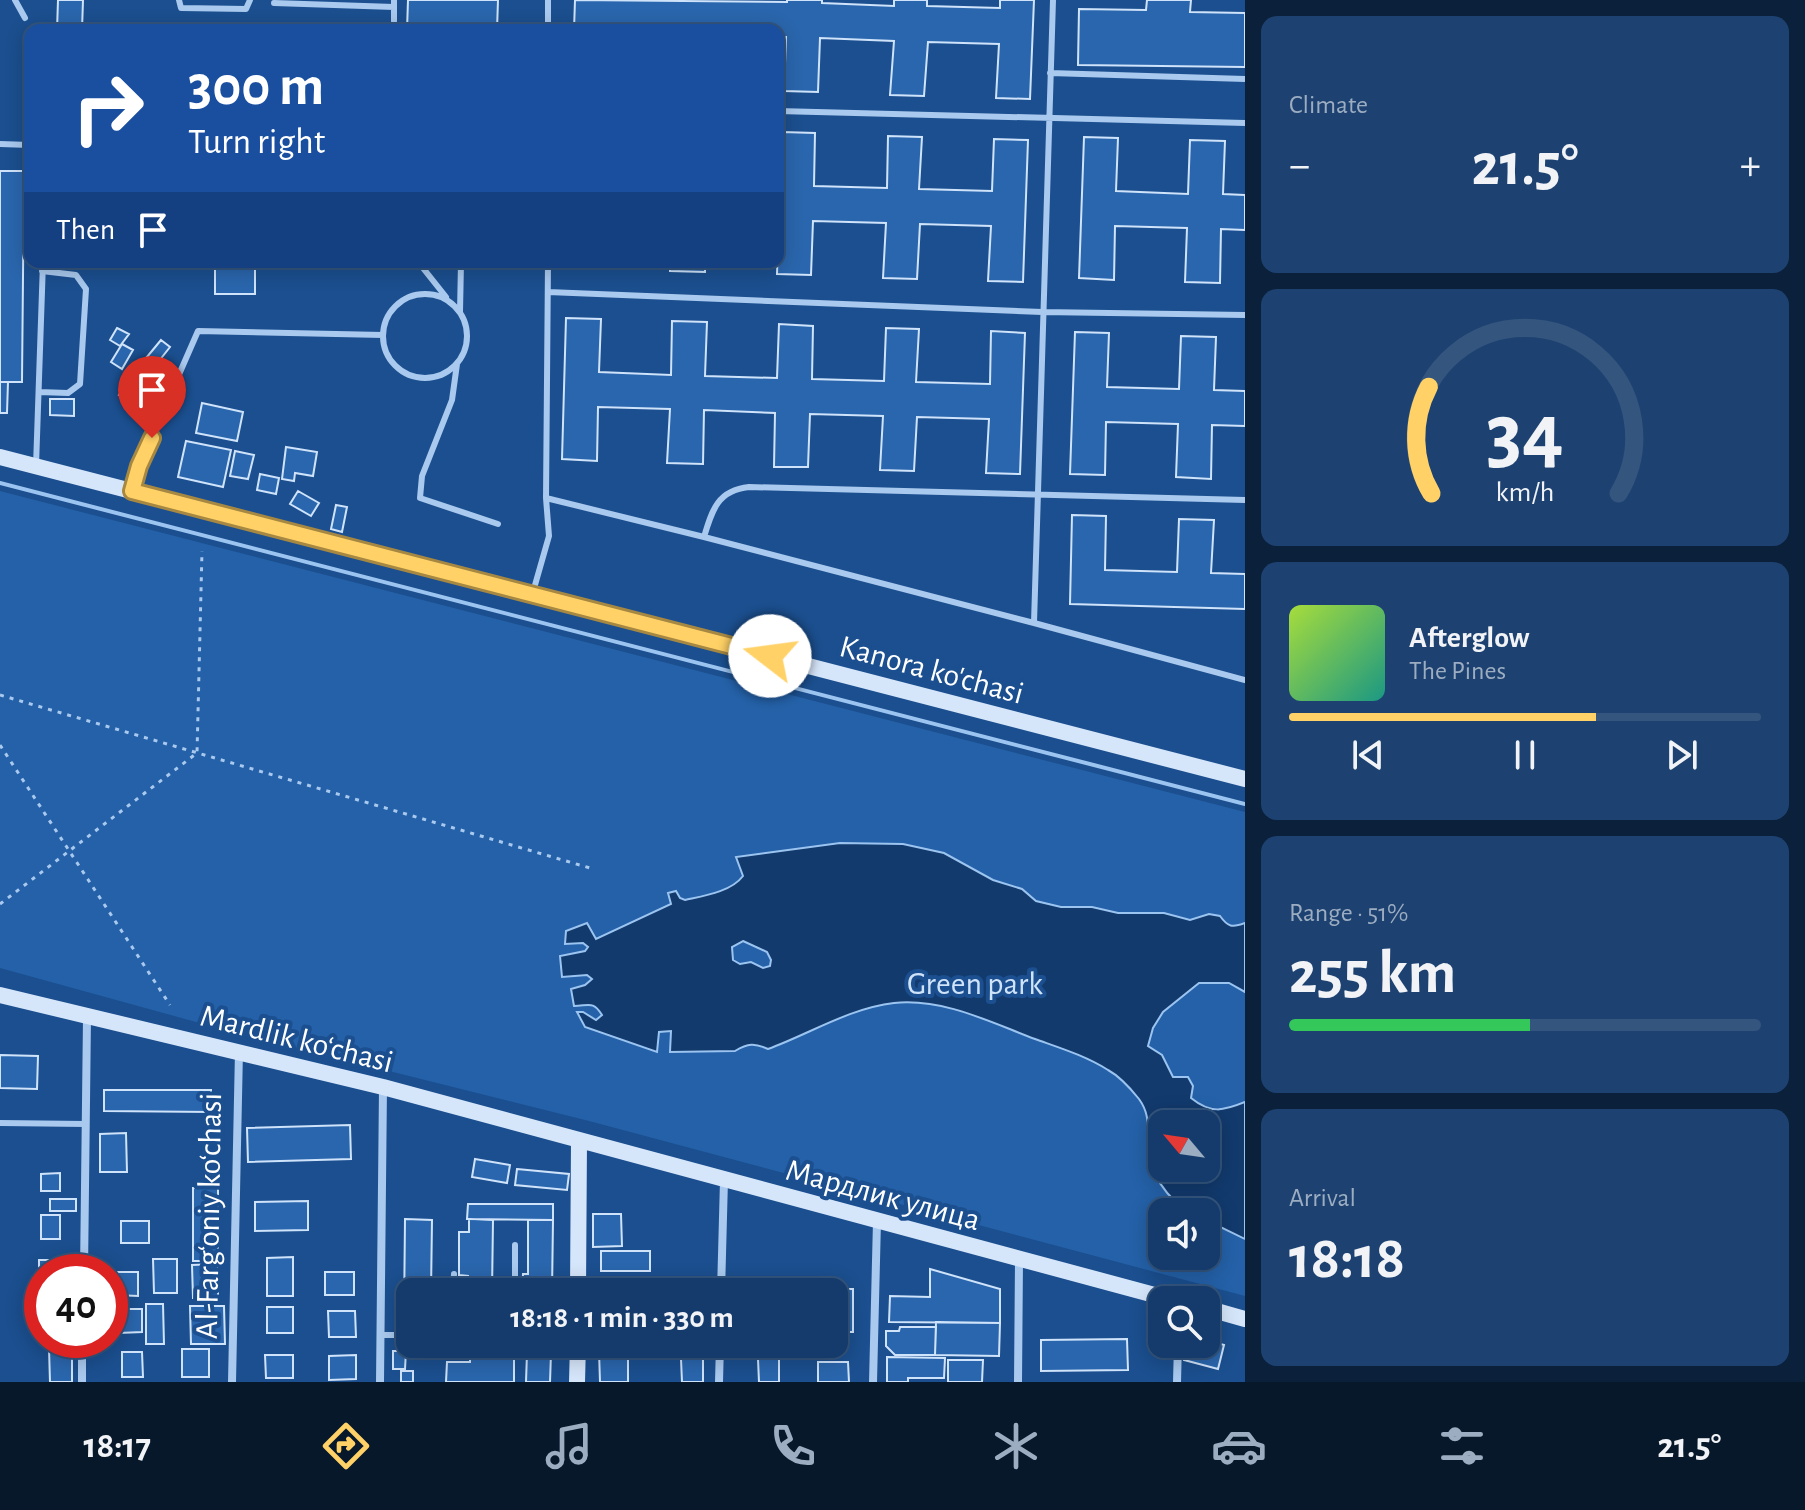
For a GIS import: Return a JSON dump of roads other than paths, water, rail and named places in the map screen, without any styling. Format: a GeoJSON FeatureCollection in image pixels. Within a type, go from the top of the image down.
{"type":"FeatureCollection","features":[{"type":"Feature","properties":{"kind":"street","name":"Kanora ko'chasi"},"geometry":{"type":"LineString","coordinates":[[0,457],[1245,779]]}},
{"type":"Feature","properties":{"kind":"street","name":"Mardlik ko‘chasi"},"geometry":{"type":"LineString","coordinates":[[0,995],[383,1087],[579,1140]]}},
{"type":"Feature","properties":{"kind":"street"},"geometry":{"type":"LineString","coordinates":[[84,1254],[87,1016]]}},
{"type":"Feature","properties":{"kind":"street","name":"Al-Farg‘oniy ko‘chasi"},"geometry":{"type":"LineString","coordinates":[[232,1382],[239,1051]]}},
{"type":"Feature","properties":{"kind":"street"},"geometry":{"type":"LineString","coordinates":[[380,1382],[383,1087]]}},
{"type":"Feature","properties":{"kind":"street"},"geometry":{"type":"LineString","coordinates":[[578,1278],[579,1140]]}},
{"type":"Feature","properties":{"kind":"street","name":"Мардлик улица"},"geometry":{"type":"LineString","coordinates":[[579,1140],[1148,1294]]}},
{"type":"Feature","properties":{"kind":"street"},"geometry":{"type":"LineString","coordinates":[[721,1278],[724,1180]]}},
{"type":"Feature","properties":{"kind":"street"},"geometry":{"type":"LineString","coordinates":[[873,1382],[877,1221]]}},
{"type":"Feature","properties":{"kind":"street"},"geometry":{"type":"LineString","coordinates":[[1018,1382],[1019,1260]]}},
{"type":"Feature","properties":{"kind":"street"},"geometry":{"type":"LineString","coordinates":[[1220,1312],[1245,1319]]}},
{"type":"Feature","properties":{"kind":"street"},"geometry":{"type":"LineString","coordinates":[[82,1358],[82,1382]]}},
{"type":"Feature","properties":{"kind":"street"},"geometry":{"type":"LineString","coordinates":[[577,1382],[578,1358]]}},
{"type":"Feature","properties":{"kind":"street"},"geometry":{"type":"LineString","coordinates":[[719,1382],[720,1358]]}},
{"type":"Feature","properties":{"kind":"street"},"geometry":{"type":"LineString","coordinates":[[1177,1382],[1178,1358]]}},
{"type":"Feature","properties":{"kind":"lane"},"geometry":{"type":"LineString","coordinates":[[15,0],[25,18]]}},
{"type":"Feature","properties":{"kind":"lane"},"geometry":{"type":"LineString","coordinates":[[179,0],[181,8],[193,9],[246,9],[250,0]]}},
{"type":"Feature","properties":{"kind":"lane"},"geometry":{"type":"LineString","coordinates":[[548,0],[548,24]]}},
{"type":"Feature","properties":{"kind":"lane"},"geometry":{"type":"LineString","coordinates":[[1034,623],[1053,0]]}},
{"type":"Feature","properties":{"kind":"lane"},"geometry":{"type":"LineString","coordinates":[[274,3],[394,3],[394,21]]}},
{"type":"Feature","properties":{"kind":"lane"},"geometry":{"type":"LineString","coordinates":[[1050,73],[1245,79]]}},
{"type":"Feature","properties":{"kind":"lane"},"geometry":{"type":"LineString","coordinates":[[784,111],[1245,123]]}},
{"type":"Feature","properties":{"kind":"lane"},"geometry":{"type":"LineString","coordinates":[[0,144],[24,145]]}},
{"type":"Feature","properties":{"kind":"lane"},"geometry":{"type":"LineString","coordinates":[[36,467],[42,268]]}},
{"type":"Feature","properties":{"kind":"lane"},"geometry":{"type":"LineString","coordinates":[[423,268],[465,319],[468,335],[465,351],[457,364],[444,374],[427,378],[410,376],[395,366],[386,352],[383,335],[386,319],[396,305],[411,296],[427,293],[451,302]]}},
{"type":"Feature","properties":{"kind":"lane"},"geometry":{"type":"LineString","coordinates":[[460,312],[461,268]]}},
{"type":"Feature","properties":{"kind":"lane"},"geometry":{"type":"LineString","coordinates":[[532,595],[549,536],[546,498],[548,268]]}},
{"type":"Feature","properties":{"kind":"lane"},"geometry":{"type":"LineString","coordinates":[[39,392],[68,393],[80,384],[86,289],[76,275],[42,271]]}},
{"type":"Feature","properties":{"kind":"lane"},"geometry":{"type":"LineString","coordinates":[[548,292],[1042,312],[1245,315]]}},
{"type":"Feature","properties":{"kind":"lane"},"geometry":{"type":"LineString","coordinates":[[132,491],[139,466],[198,331],[383,335]]}},
{"type":"Feature","properties":{"kind":"lane"},"geometry":{"type":"LineString","coordinates":[[457,364],[452,400],[422,476],[420,498],[498,524]]}},
{"type":"Feature","properties":{"kind":"lane"},"geometry":{"type":"LineString","coordinates":[[704,537],[714,506],[722,496],[734,489],[749,487],[1245,500]]}},
{"type":"Feature","properties":{"kind":"lane"},"geometry":{"type":"LineString","coordinates":[[546,498],[1245,680]]}},
{"type":"Feature","properties":{"kind":"lane"},"geometry":{"type":"LineString","coordinates":[[0,1123],[86,1124]]}},
{"type":"Feature","properties":{"kind":"lane"},"geometry":{"type":"LineString","coordinates":[[515,1245],[515,1278]]}},
{"type":"Feature","properties":{"kind":"lane"},"geometry":{"type":"LineString","coordinates":[[454,1274],[454,1278]]}},
{"type":"Feature","properties":{"kind":"lane"},"geometry":{"type":"LineString","coordinates":[[381,1335],[396,1335]]}},
{"type":"Feature","properties":{"kind":"waterway"},"geometry":{"type":"LineString","coordinates":[[0,483],[1245,804]]}},
{"type":"Feature","properties":{"kind":"park label","name":"Green park"},"geometry":{"type":"Point","coordinates":[975,983]}}]}
